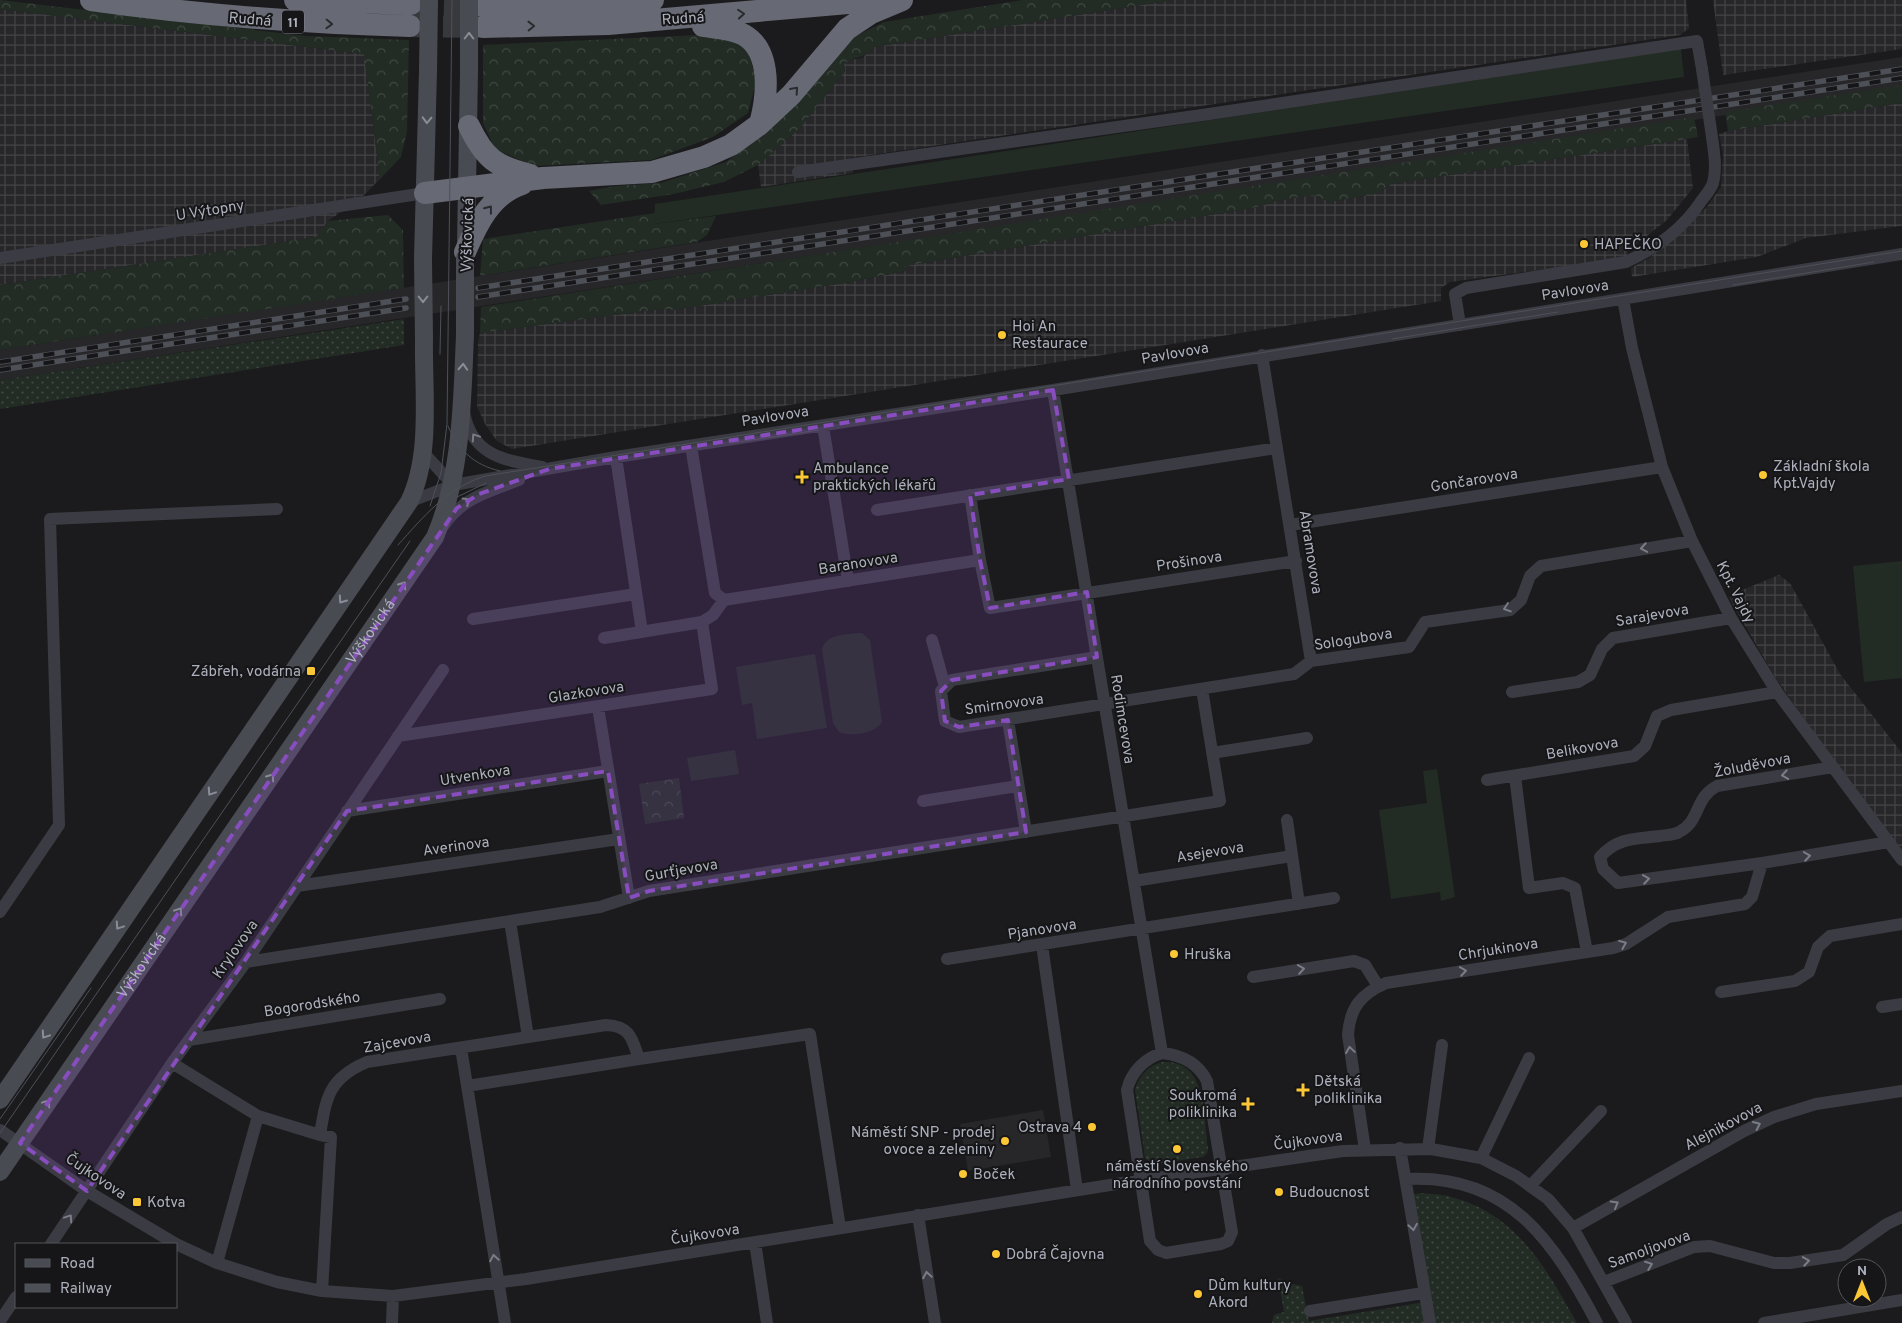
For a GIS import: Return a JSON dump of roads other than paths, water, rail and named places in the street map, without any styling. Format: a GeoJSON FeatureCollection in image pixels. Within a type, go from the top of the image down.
{"type":"FeatureCollection","features":[{"type":"Feature","properties":{"kind":"highway","name":"Rudná"},"geometry":{"type":"LineString","coordinates":[[91,0],[176,12],[290,22],[410,26]]}},
{"type":"Feature","properties":{"kind":"highway","name":"11"},"geometry":{"type":"LineString","coordinates":[[295,0],[420,2]]}},
{"type":"Feature","properties":{"kind":"highway","name":"Rudná"},"geometry":{"type":"LineString","coordinates":[[478,11],[608,24],[655,10],[883,0]]}},
{"type":"Feature","properties":{"kind":"highway"},"geometry":{"type":"LineString","coordinates":[[425,193],[543,178],[627,174],[665,168],[696,160],[731,145],[760,124],[791,94],[847,29],[871,13],[902,0]]}},
{"type":"Feature","properties":{"kind":"highway"},"geometry":{"type":"LineString","coordinates":[[655,10],[742,34],[751,41],[761,57],[766,85],[765,104],[760,124]]}},
{"type":"Feature","properties":{"kind":"highway"},"geometry":{"type":"LineString","coordinates":[[469,126],[477,142],[493,162],[511,170],[543,178]]}},
{"type":"Feature","properties":{"kind":"highway"},"geometry":{"type":"LineString","coordinates":[[465,255],[478,222],[499,196],[515,186],[543,178]]}},
{"type":"Feature","properties":{"kind":"street"},"geometry":{"type":"LineString","coordinates":[[0,1100],[409,502],[415,489],[423,452],[423,259],[428,71],[420,2]]}},
{"type":"Feature","properties":{"kind":"street","name":"Výškovická"},"geometry":{"type":"LineString","coordinates":[[0,1172],[435,537],[453,485],[462,402],[465,335],[469,71],[478,11]]}},
{"type":"Feature","properties":{"kind":"street"},"geometry":{"type":"LineString","coordinates":[[798,172],[1204,115],[1697,41],[1715,155],[1712,185],[1696,210],[1675,233],[1650,251],[1626,262],[1466,288],[1455,294],[1460,325]]}},
{"type":"Feature","properties":{"kind":"street","name":"U Výtopny"},"geometry":{"type":"LineString","coordinates":[[0,258],[425,193]]}},
{"type":"Feature","properties":{"kind":"street","name":"Pavlovova"},"geometry":{"type":"LineString","coordinates":[[409,502],[453,485],[616,457],[1053,390],[1262,355],[1902,254]]}},
{"type":"Feature","properties":{"kind":"street","name":"Kpt. Vajdy"},"geometry":{"type":"LineString","coordinates":[[1623,299],[1632,348],[1662,467],[1692,540],[1730,618],[1777,692],[1902,860]]}},
{"type":"Feature","properties":{"kind":"street","name":"Abramovova"},"geometry":{"type":"LineString","coordinates":[[1262,355],[1311,661]]}},
{"type":"Feature","properties":{"kind":"street","name":"Rodimcevova"},"geometry":{"type":"LineString","coordinates":[[1053,390],[1162,1053]]}},
{"type":"Feature","properties":{"kind":"street"},"geometry":{"type":"LineString","coordinates":[[462,402],[466,423],[478,442],[490,454],[504,460],[549,469]]}},
{"type":"Feature","properties":{"kind":"street"},"geometry":{"type":"LineString","coordinates":[[823,426],[848,581]]}},
{"type":"Feature","properties":{"kind":"street"},"geometry":{"type":"LineString","coordinates":[[604,638],[702,622],[713,615],[724,600],[715,593],[691,446]]}},
{"type":"Feature","properties":{"kind":"street"},"geometry":{"type":"LineString","coordinates":[[877,510],[1277,448]]}},
{"type":"Feature","properties":{"kind":"street"},"geometry":{"type":"LineString","coordinates":[[423,452],[453,485]]}},
{"type":"Feature","properties":{"kind":"street"},"geometry":{"type":"LineString","coordinates":[[616,457],[642,632]]}},
{"type":"Feature","properties":{"kind":"street","name":"Gončarovova"},"geometry":{"type":"LineString","coordinates":[[1290,525],[1662,467]]}},
{"type":"Feature","properties":{"kind":"street"},"geometry":{"type":"LineString","coordinates":[[435,537],[450,515],[479,494],[549,469]]}},
{"type":"Feature","properties":{"kind":"street"},"geometry":{"type":"LineString","coordinates":[[970,495],[990,608],[1087,592]]}},
{"type":"Feature","properties":{"kind":"street"},"geometry":{"type":"LineString","coordinates":[[0,912],[59,825],[50,520],[277,509]]}},
{"type":"Feature","properties":{"kind":"street","name":"Sologubova"},"geometry":{"type":"LineString","coordinates":[[1104,706],[1294,674],[1311,661],[1409,647],[1425,622],[1510,610],[1521,600],[1530,576],[1541,566],[1692,540]]}},
{"type":"Feature","properties":{"kind":"street","name":"Baranovova"},"geometry":{"type":"LineString","coordinates":[[724,600],[980,560]]}},
{"type":"Feature","properties":{"kind":"street","name":"Prošinova"},"geometry":{"type":"LineString","coordinates":[[1087,592],[1296,561]]}},
{"type":"Feature","properties":{"kind":"street"},"geometry":{"type":"LineString","coordinates":[[473,619],[636,594]]}},
{"type":"Feature","properties":{"kind":"street","name":"Sarajevova"},"geometry":{"type":"LineString","coordinates":[[1512,692],[1578,682],[1590,675],[1602,649],[1613,638],[1730,618]]}},
{"type":"Feature","properties":{"kind":"street","name":"Glazkovova"},"geometry":{"type":"LineString","coordinates":[[398,736],[712,689],[702,622]]}},
{"type":"Feature","properties":{"kind":"street","name":"Smirnovova"},"geometry":{"type":"LineString","coordinates":[[932,640],[946,687]]}},
{"type":"Feature","properties":{"kind":"street","name":"Smirnovova"},"geometry":{"type":"LineString","coordinates":[[1097,657],[952,680],[941,691],[945,721],[959,727],[1104,706]]}},
{"type":"Feature","properties":{"kind":"street","name":"Krylovova"},"geometry":{"type":"LineString","coordinates":[[53,1243],[172,1063],[246,962],[443,670]]}},
{"type":"Feature","properties":{"kind":"street"},"geometry":{"type":"LineString","coordinates":[[1202,689],[1212,753],[1308,738]]}},
{"type":"Feature","properties":{"kind":"street","name":"Belikovova"},"geometry":{"type":"LineString","coordinates":[[1487,780],[1634,756],[1645,746],[1657,716],[1671,710],[1777,692]]}},
{"type":"Feature","properties":{"kind":"street"},"geometry":{"type":"LineString","coordinates":[[598,707],[629,898]]}},
{"type":"Feature","properties":{"kind":"street"},"geometry":{"type":"LineString","coordinates":[[1008,720],[1026,832]]}},
{"type":"Feature","properties":{"kind":"street","name":"Gurťjevova"},"geometry":{"type":"LineString","coordinates":[[246,962],[600,907],[649,891],[1220,801],[1212,753]]}},
{"type":"Feature","properties":{"kind":"street","name":"Žoluděvova"},"geometry":{"type":"LineString","coordinates":[[1762,863],[1618,883],[1603,870],[1600,857],[1610,846],[1619,841],[1677,834],[1690,826],[1705,792],[1717,786],[1833,767]]}},
{"type":"Feature","properties":{"kind":"street","name":"Utvenkova"},"geometry":{"type":"LineString","coordinates":[[348,811],[608,771]]}},
{"type":"Feature","properties":{"kind":"street"},"geometry":{"type":"LineString","coordinates":[[1515,776],[1529,888],[1563,882],[1575,888],[1587,952]]}},
{"type":"Feature","properties":{"kind":"street"},"geometry":{"type":"LineString","coordinates":[[923,801],[1018,786]]}},
{"type":"Feature","properties":{"kind":"street"},"geometry":{"type":"LineString","coordinates":[[1287,820],[1299,904]]}},
{"type":"Feature","properties":{"kind":"street","name":"Averinova"},"geometry":{"type":"LineString","coordinates":[[297,886],[619,839]]}},
{"type":"Feature","properties":{"kind":"street"},"geometry":{"type":"LineString","coordinates":[[1762,863],[1889,842]]}},
{"type":"Feature","properties":{"kind":"street","name":"Asejevova"},"geometry":{"type":"LineString","coordinates":[[1134,881],[1292,856]]}},
{"type":"Feature","properties":{"kind":"street","name":"Chrjukinova"},"geometry":{"type":"LineString","coordinates":[[1365,1150],[1348,1035],[1349,1021],[1356,1004],[1369,990],[1386,983],[1587,952],[1626,944],[1668,918],[1744,904],[1752,897],[1762,863]]}},
{"type":"Feature","properties":{"kind":"street"},"geometry":{"type":"LineString","coordinates":[[1142,929],[1334,898]]}},
{"type":"Feature","properties":{"kind":"street"},"geometry":{"type":"LineString","coordinates":[[510,921],[528,1037]]}},
{"type":"Feature","properties":{"kind":"street"},"geometry":{"type":"LineString","coordinates":[[1721,992],[1795,981],[1809,972],[1818,947],[1830,936],[1902,924]]}},
{"type":"Feature","properties":{"kind":"street","name":"Pjanovova"},"geometry":{"type":"LineString","coordinates":[[946,959],[1042,946],[1142,929]]}},
{"type":"Feature","properties":{"kind":"street"},"geometry":{"type":"LineString","coordinates":[[1042,946],[1076,1190]]}},
{"type":"Feature","properties":{"kind":"street"},"geometry":{"type":"LineString","coordinates":[[1253,977],[1354,961],[1365,965],[1378,986]]}},
{"type":"Feature","properties":{"kind":"street","name":"Bogorodského"},"geometry":{"type":"LineString","coordinates":[[189,1040],[440,999]]}},
{"type":"Feature","properties":{"kind":"street"},"geometry":{"type":"LineString","coordinates":[[1882,1007],[1902,1004]]}},
{"type":"Feature","properties":{"kind":"street","name":"Zajcevova"},"geometry":{"type":"LineString","coordinates":[[326,1136],[325,1102],[334,1083],[349,1070],[367,1062],[606,1025],[618,1026],[630,1035],[639,1059]]}},
{"type":"Feature","properties":{"kind":"street"},"geometry":{"type":"LineString","coordinates":[[467,1086],[810,1034],[840,1228]]}},
{"type":"Feature","properties":{"kind":"street"},"geometry":{"type":"LineString","coordinates":[[1428,1149],[1442,1045]]}},
{"type":"Feature","properties":{"kind":"street"},"geometry":{"type":"LineString","coordinates":[[461,1048],[505,1323]]}},
{"type":"Feature","properties":{"kind":"street"},"geometry":{"type":"LineString","coordinates":[[1162,1053],[1188,1060],[1204,1074],[1207,1081],[1222,1169],[1232,1232],[1230,1238],[1221,1244],[1170,1252],[1158,1250],[1150,1241],[1127,1095],[1128,1084],[1134,1072],[1141,1065],[1162,1053]]}},
{"type":"Feature","properties":{"kind":"street"},"geometry":{"type":"LineString","coordinates":[[1481,1158],[1529,1058]]}},
{"type":"Feature","properties":{"kind":"street"},"geometry":{"type":"LineString","coordinates":[[172,1063],[258,1116],[326,1136],[322,1292]]}},
{"type":"Feature","properties":{"kind":"street","name":"Alejnikovova"},"geometry":{"type":"LineString","coordinates":[[1573,1228],[1744,1131],[1774,1117],[1816,1104],[1902,1091]]}},
{"type":"Feature","properties":{"kind":"street"},"geometry":{"type":"LineString","coordinates":[[1530,1186],[1601,1111]]}},
{"type":"Feature","properties":{"kind":"street"},"geometry":{"type":"LineString","coordinates":[[217,1263],[258,1116]]}},
{"type":"Feature","properties":{"kind":"street","name":"Čujkovova"},"geometry":{"type":"LineString","coordinates":[[0,1130],[87,1191],[174,1243]]}},
{"type":"Feature","properties":{"kind":"street"},"geometry":{"type":"LineString","coordinates":[[1400,1148],[1423,1293],[1430,1323]]}},
{"type":"Feature","properties":{"kind":"street","name":"Čujkovova"},"geometry":{"type":"LineString","coordinates":[[178,1245],[217,1263],[276,1282],[322,1292],[393,1296],[498,1283],[1076,1190],[1222,1169],[1365,1150],[1428,1149],[1481,1158],[1516,1176],[1548,1199],[1573,1228],[1626,1323]]}},
{"type":"Feature","properties":{"kind":"street"},"geometry":{"type":"LineString","coordinates":[[1406,1179],[1449,1181],[1484,1192],[1517,1212],[1546,1239],[1573,1277],[1597,1323]]}},
{"type":"Feature","properties":{"kind":"street"},"geometry":{"type":"LineString","coordinates":[[918,1215],[934,1323]]}},
{"type":"Feature","properties":{"kind":"street","name":"Samoljovova"},"geometry":{"type":"LineString","coordinates":[[1604,1282],[1694,1247],[1710,1246],[1774,1264],[1790,1264],[1843,1255],[1887,1224],[1902,1218]]}},
{"type":"Feature","properties":{"kind":"street"},"geometry":{"type":"LineString","coordinates":[[755,1242],[767,1323]]}},
{"type":"Feature","properties":{"kind":"street"},"geometry":{"type":"LineString","coordinates":[[1310,1311],[1423,1293]]}},
{"type":"Feature","properties":{"kind":"street"},"geometry":{"type":"LineString","coordinates":[[392,1323],[393,1296]]}},
{"type":"Feature","properties":{"kind":"street"},"geometry":{"type":"LineString","coordinates":[[0,1321],[15,1298]]}},
{"type":"Feature","properties":{"kind":"street"},"geometry":{"type":"LineString","coordinates":[[1764,1323],[1902,1300]]}},
{"type":"Feature","properties":{"kind":"tunnel"},"geometry":{"type":"LineString","coordinates":[[411,4],[483,6]]}},
{"type":"Feature","properties":{"kind":"tunnel"},"geometry":{"type":"LineString","coordinates":[[410,26],[483,27]]}},
{"type":"Feature","properties":{"kind":"tram line"},"geometry":{"type":"LineString","coordinates":[[430,506],[441,473],[447,424],[452,0]]}},
{"type":"Feature","properties":{"kind":"tram line"},"geometry":{"type":"LineString","coordinates":[[398,545],[448,495],[471,481],[485,476],[1902,251]]}},
{"type":"Feature","properties":{"kind":"tram line"},"geometry":{"type":"LineString","coordinates":[[1733,285],[1874,262]]}},
{"type":"Feature","properties":{"kind":"tram line"},"geometry":{"type":"LineString","coordinates":[[440,354],[441,306]]}},
{"type":"Feature","properties":{"kind":"tram line"},"geometry":{"type":"LineString","coordinates":[[1392,339],[1558,312]]}},
{"type":"Feature","properties":{"kind":"tram line"},"geometry":{"type":"LineString","coordinates":[[448,426],[452,435],[468,455],[482,465],[500,471]]}},
{"type":"Feature","properties":{"kind":"tram line"},"geometry":{"type":"LineString","coordinates":[[731,443],[819,430]]}},
{"type":"Feature","properties":{"kind":"tram line"},"geometry":{"type":"LineString","coordinates":[[453,499],[486,483]]}},
{"type":"Feature","properties":{"kind":"tram line"},"geometry":{"type":"LineString","coordinates":[[0,1133],[410,541]]}},
{"type":"Feature","properties":{"kind":"tram line"},"geometry":{"type":"LineString","coordinates":[[0,1119],[91,988]]}},
{"type":"Feature","properties":{"kind":"railway"},"geometry":{"type":"LineString","coordinates":[[478,288],[1902,69]]}},
{"type":"Feature","properties":{"kind":"railway"},"geometry":{"type":"LineString","coordinates":[[478,297],[1902,78]]}},
{"type":"Feature","properties":{"kind":"railway"},"geometry":{"type":"LineString","coordinates":[[0,362],[406,299]]}},
{"type":"Feature","properties":{"kind":"railway"},"geometry":{"type":"LineString","coordinates":[[0,370],[406,308]]}},
{"type":"Feature","properties":{"kind":"place","name":"HAPEČKO"},"geometry":{"type":"Point","coordinates":[1584,244]}},
{"type":"Feature","properties":{"kind":"place","name":"Hoi An Restaurace"},"geometry":{"type":"Point","coordinates":[1002,335]}},
{"type":"Feature","properties":{"kind":"place","name":"Základní škola Kpt.Vajdy"},"geometry":{"type":"Point","coordinates":[1763,475]}},
{"type":"Feature","properties":{"kind":"place","name":"Ambulance praktických lékařů"},"geometry":{"type":"Point","coordinates":[802,477]}},
{"type":"Feature","properties":{"kind":"place","name":"Zábřeh, vodárna"},"geometry":{"type":"Point","coordinates":[311,671]}},
{"type":"Feature","properties":{"kind":"place","name":"Hruška"},"geometry":{"type":"Point","coordinates":[1174,954]}},
{"type":"Feature","properties":{"kind":"place","name":"Dětská poliklinika"},"geometry":{"type":"Point","coordinates":[1303,1090]}},
{"type":"Feature","properties":{"kind":"place","name":"Soukromá poliklinika"},"geometry":{"type":"Point","coordinates":[1248,1104]}},
{"type":"Feature","properties":{"kind":"place","name":"Ostrava 4"},"geometry":{"type":"Point","coordinates":[1092,1127]}},
{"type":"Feature","properties":{"kind":"place","name":"Náměstí SNP - prodej ovoce a zeleniny"},"geometry":{"type":"Point","coordinates":[1005,1141]}},
{"type":"Feature","properties":{"kind":"place","name":"náměstí Slovenského národního povstání"},"geometry":{"type":"Point","coordinates":[1177,1149]}},
{"type":"Feature","properties":{"kind":"place","name":"Boček"},"geometry":{"type":"Point","coordinates":[963,1174]}},
{"type":"Feature","properties":{"kind":"place","name":"Budoucnost"},"geometry":{"type":"Point","coordinates":[1279,1192]}},
{"type":"Feature","properties":{"kind":"place","name":"Kotva"},"geometry":{"type":"Point","coordinates":[137,1202]}},
{"type":"Feature","properties":{"kind":"place","name":"Dobrá Čajovna"},"geometry":{"type":"Point","coordinates":[996,1254]}},
{"type":"Feature","properties":{"kind":"place","name":"Dům kultury Akord"},"geometry":{"type":"Point","coordinates":[1198,1294]}}]}
